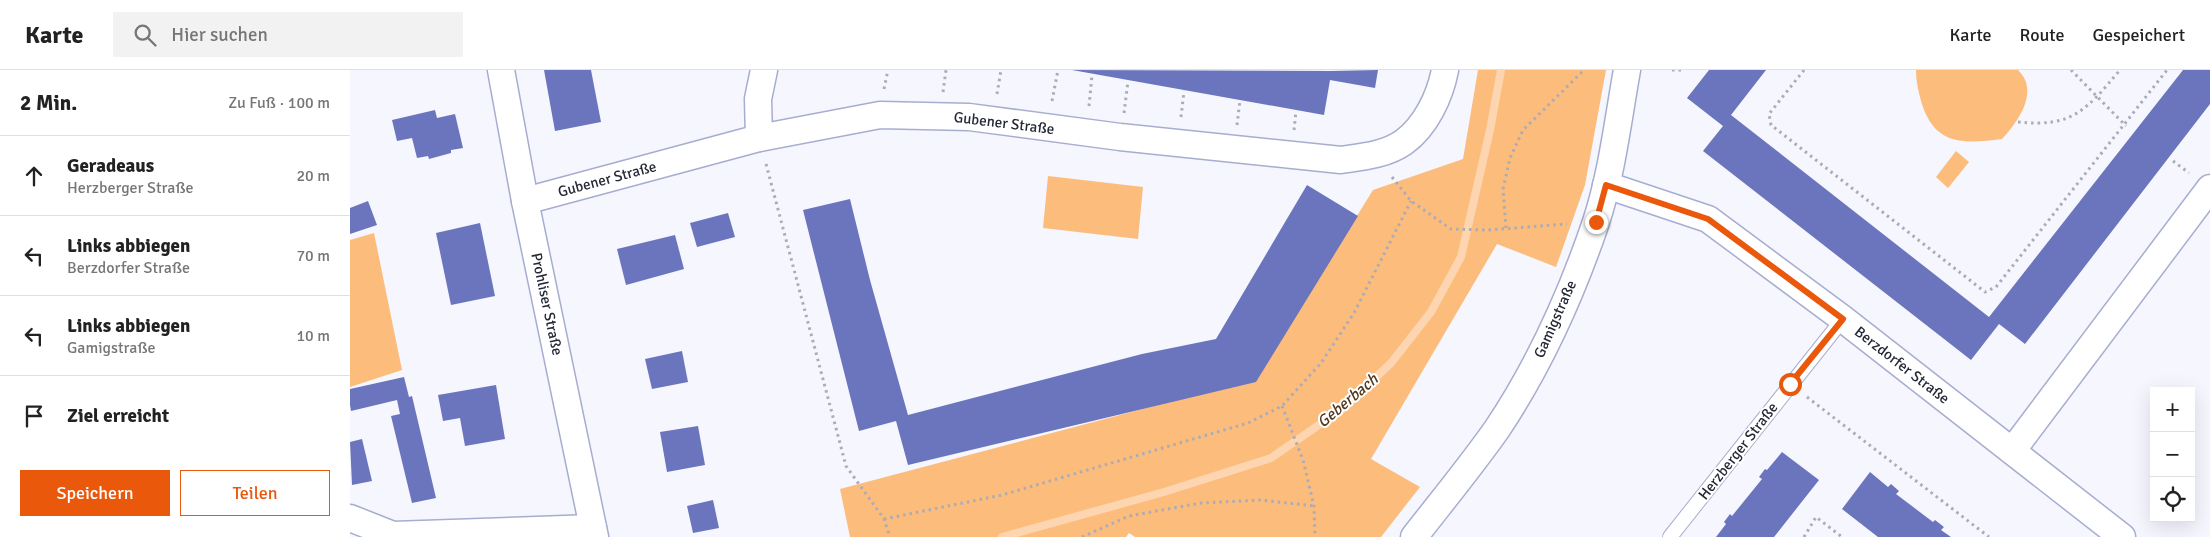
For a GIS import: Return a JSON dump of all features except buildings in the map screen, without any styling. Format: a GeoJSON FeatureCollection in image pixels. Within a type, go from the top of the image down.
{"type":"FeatureCollection","features":[{"type":"Feature","properties":{"kind":"street","name":"Prohliser Straße"},"geometry":{"type":"LineString","coordinates":[[501,70],[594,533]]}},
{"type":"Feature","properties":{"kind":"street"},"geometry":{"type":"LineString","coordinates":[[759,138],[758,100],[764,70]]}},
{"type":"Feature","properties":{"kind":"street","name":"Gubener Straße"},"geometry":{"type":"LineString","coordinates":[[526,201],[759,138],[880,115],[969,117],[1260,153],[1341,160],[1374,155],[1404,142],[1431,113],[1445,70]]}},
{"type":"Feature","properties":{"kind":"street","name":"Gamigstraße"},"geometry":{"type":"LineString","coordinates":[[1414,537],[1497,429],[1534,366],[1566,300],[1596,222],[1606,185],[1627,70]]}},
{"type":"Feature","properties":{"kind":"street","name":"Berzdorfer Straße"},"geometry":{"type":"LineString","coordinates":[[1606,185],[1708,219],[1843,319],[2122,537]]}},
{"type":"Feature","properties":{"kind":"street"},"geometry":{"type":"LineString","coordinates":[[2012,451],[2210,188]]}},
{"type":"Feature","properties":{"kind":"street"},"geometry":{"type":"LineString","coordinates":[[362,527],[392,535],[594,533]]}},
{"type":"Feature","properties":{"kind":"lane","name":"Herzberger Straße"},"geometry":{"type":"LineString","coordinates":[[1670,537],[1843,319]]}},
{"type":"Feature","properties":{"kind":"path"},"geometry":{"type":"LineString","coordinates":[[1048,128],[1058,70]]}},
{"type":"Feature","properties":{"kind":"path"},"geometry":{"type":"LineString","coordinates":[[1506,228],[1504,189],[1510,158],[1523,130],[1584,70]]}},
{"type":"Feature","properties":{"kind":"path"},"geometry":{"type":"LineString","coordinates":[[1672,70],[1684,70]]}},
{"type":"Feature","properties":{"kind":"path"},"geometry":{"type":"LineString","coordinates":[[1804,70],[1770,114],[1771,125],[1985,292],[1996,288],[2167,70]]}},
{"type":"Feature","properties":{"kind":"path"},"geometry":{"type":"LineString","coordinates":[[2071,70],[2125,125]]}},
{"type":"Feature","properties":{"kind":"path"},"geometry":{"type":"LineString","coordinates":[[2018,122],[2040,125],[2069,119],[2087,108],[2120,70]]}},
{"type":"Feature","properties":{"kind":"path"},"geometry":{"type":"LineString","coordinates":[[759,138],[846,466],[884,519],[890,537]]}},
{"type":"Feature","properties":{"kind":"path"},"geometry":{"type":"LineString","coordinates":[[884,519],[1002,495],[1248,424],[1282,406],[1321,363],[1354,313],[1411,201],[1451,229],[1487,230],[1596,222]]}},
{"type":"Feature","properties":{"kind":"path"},"geometry":{"type":"LineString","coordinates":[[1790,384],[1989,537]]}},
{"type":"Feature","properties":{"kind":"path"},"geometry":{"type":"LineString","coordinates":[[1282,406],[1303,460],[1314,506],[1315,537]]}},
{"type":"Feature","properties":{"kind":"path"},"geometry":{"type":"LineString","coordinates":[[1082,537],[1129,516],[1201,503],[1261,500],[1314,506]]}},
{"type":"Feature","properties":{"kind":"path"},"geometry":{"type":"LineString","coordinates":[[1804,537],[1816,517],[1842,537]]}},
{"type":"Feature","properties":{"kind":"shaded area"},"geometry":{"type":"Polygon","coordinates":[[[1478,70],[1606,70],[1585,185],[1556,267],[1497,244],[1371,459],[1420,487],[1381,537],[1135,537],[1129,533],[1126,537],[850,537],[840,489],[1256,379],[1373,190],[1463,159],[1478,70]]]}},
{"type":"Feature","properties":{"kind":"shaded area"},"geometry":{"type":"Polygon","coordinates":[[[1916,70],[2018,70],[2024,78],[2027,87],[2027,97],[2020,115],[2002,139],[1975,142],[1952,139],[1934,127],[1927,116],[1919,93],[1916,70]]]}},
{"type":"Feature","properties":{"kind":"shaded area"},"geometry":{"type":"Polygon","coordinates":[[[1956,151],[1969,162],[1948,188],[1936,177],[1956,151]]]}},
{"type":"Feature","properties":{"kind":"shaded area"},"geometry":{"type":"Polygon","coordinates":[[[1048,176],[1143,187],[1138,239],[1043,228],[1048,176]]]}},
{"type":"Feature","properties":{"kind":"shaded area"},"geometry":{"type":"Polygon","coordinates":[[[374,233],[402,370],[350,387],[350,240],[374,233]]]}},
{"type":"Feature","properties":{"kind":"waterway","name":"Geberbach"},"geometry":{"type":"LineString","coordinates":[[1002,537],[1164,492],[1271,458],[1342,409],[1391,363],[1431,312],[1461,257],[1490,130],[1501,70]]}},
{"type":"Feature","properties":{"kind":"route"},"geometry":{"type":"LineString","coordinates":[[1596,222],[1606,185],[1708,219],[1843,319],[1790,384]]}}]}
